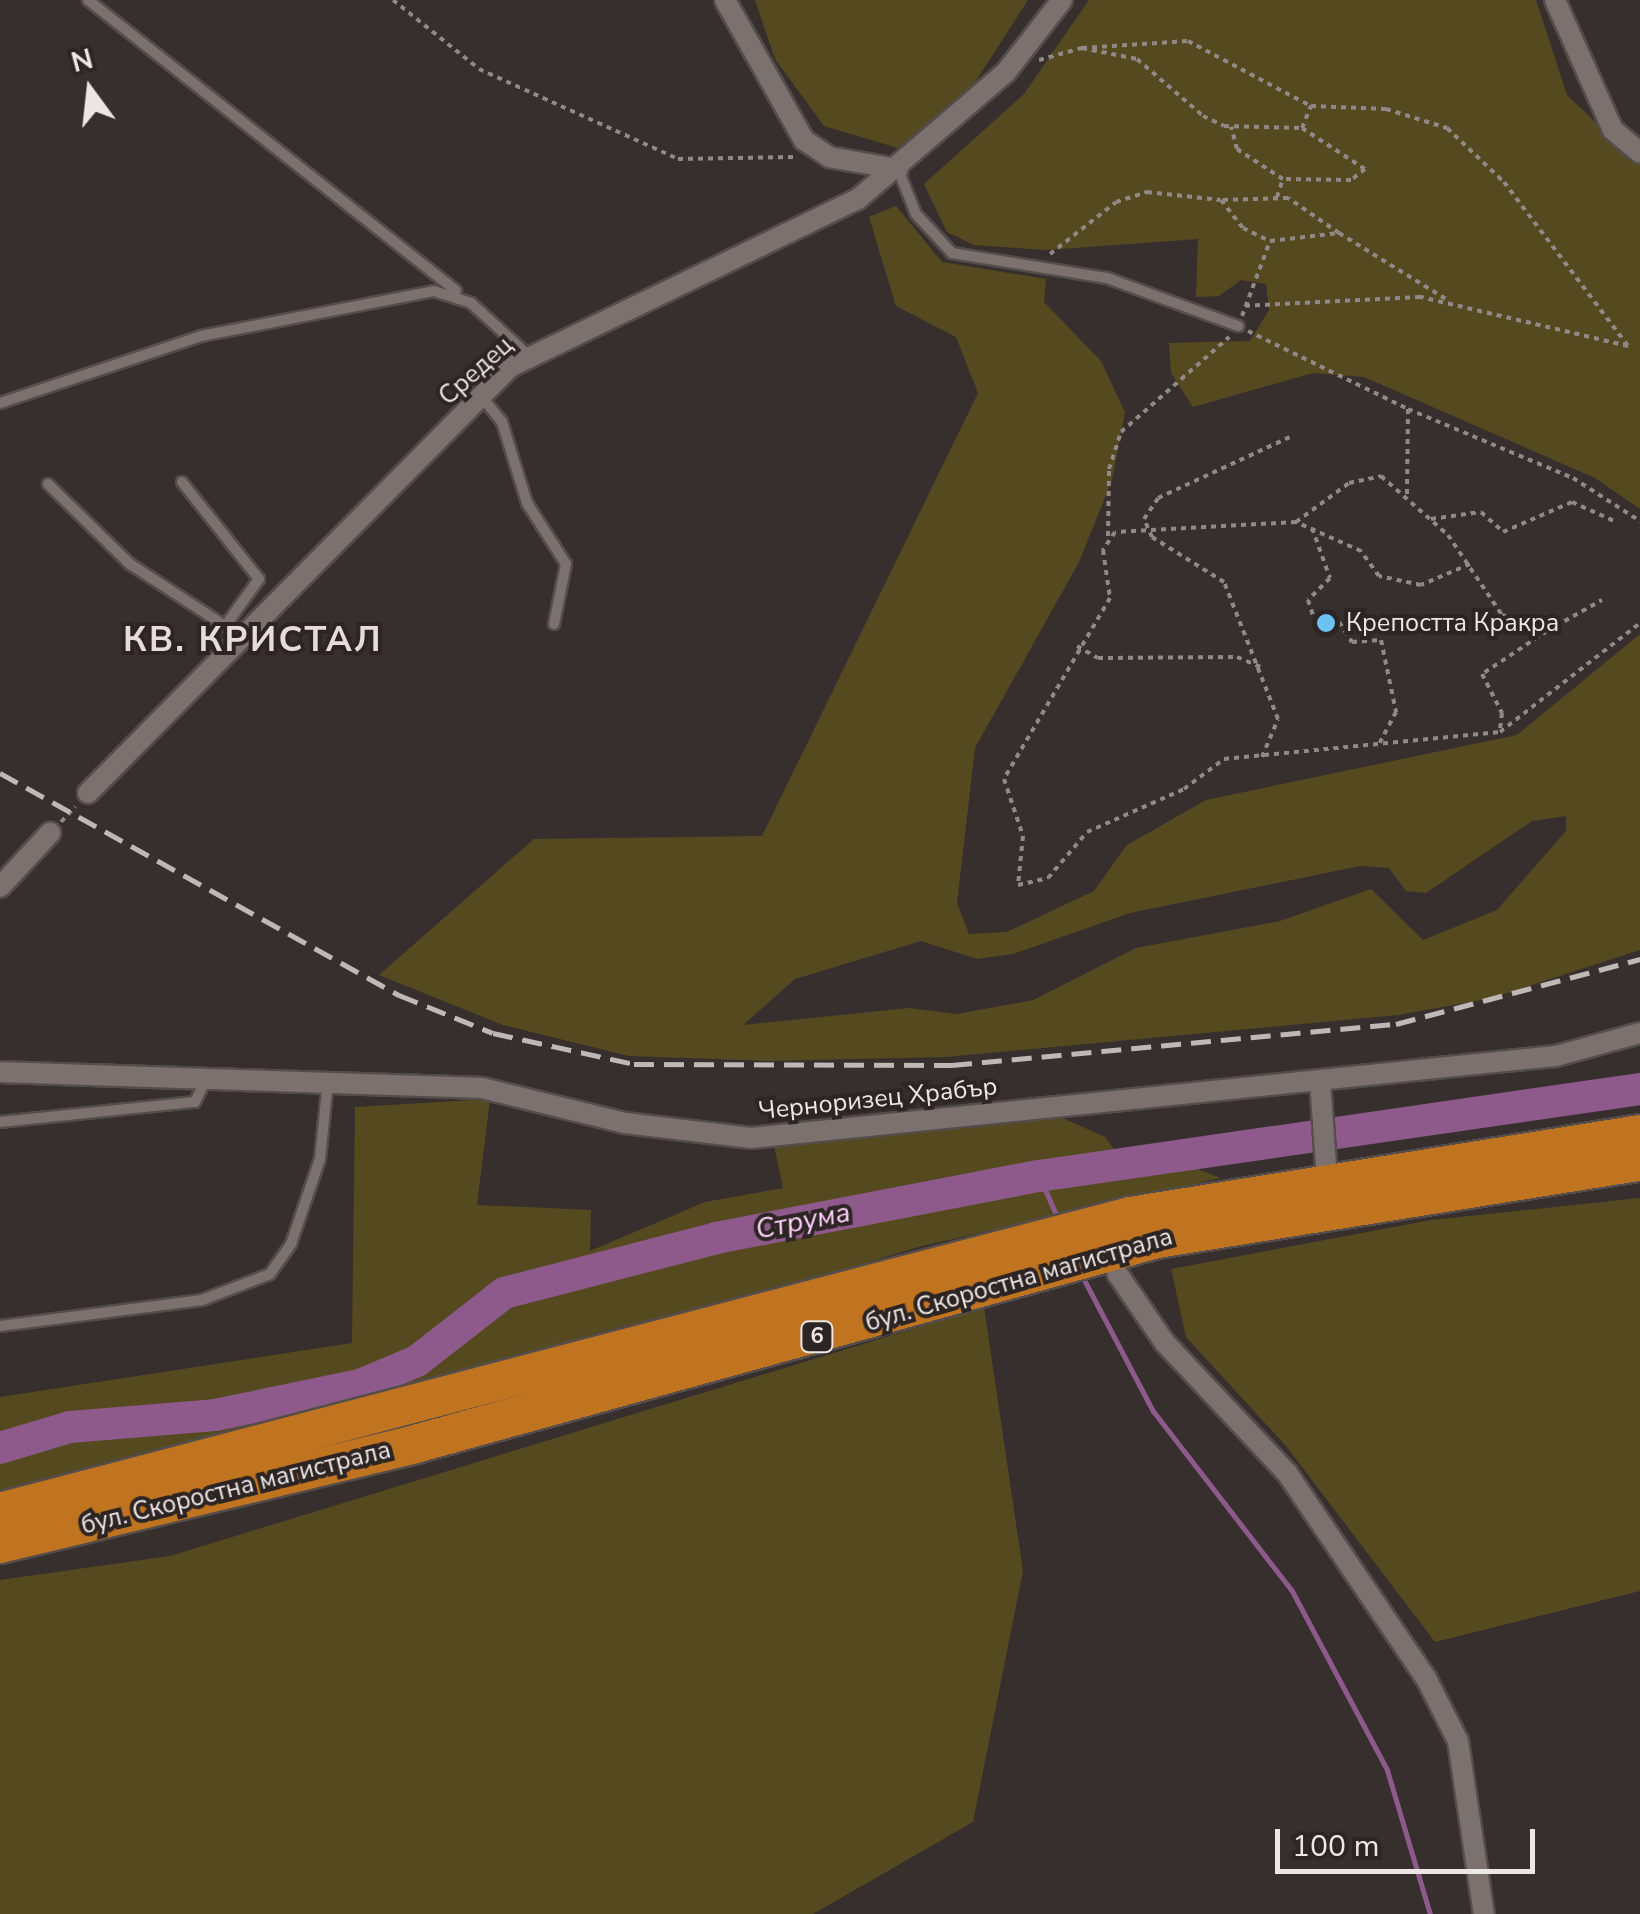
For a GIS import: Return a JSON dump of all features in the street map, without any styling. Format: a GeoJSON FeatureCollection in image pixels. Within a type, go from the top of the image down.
{"type":"FeatureCollection","features":[{"type":"Feature","properties":{"kind":"highway","name":"бул. Скоростна магистрала"},"geometry":{"type":"LineString","coordinates":[[0,1512],[672,1343],[1085,1226],[1326,1172],[1640,1134]]}},
{"type":"Feature","properties":{"kind":"highway","name":"бул. Скоростна магистрала"},"geometry":{"type":"LineString","coordinates":[[0,1544],[415,1444],[1157,1239],[1640,1162]]}},
{"type":"Feature","properties":{"kind":"highway"},"geometry":{"type":"LineString","coordinates":[[959,1295],[1091,1265],[1118,1274],[1128,1253],[1157,1239]]}},
{"type":"Feature","properties":{"kind":"street"},"geometry":{"type":"LineString","coordinates":[[726,0],[787,116],[829,157],[898,169]]}},
{"type":"Feature","properties":{"kind":"street","name":"Средец"},"geometry":{"type":"LineString","coordinates":[[88,792],[234,631],[528,355],[858,199],[898,169],[1006,72],[1062,0]]}},
{"type":"Feature","properties":{"kind":"street"},"geometry":{"type":"LineString","coordinates":[[1555,0],[1614,130],[1640,153]]}},
{"type":"Feature","properties":{"kind":"street"},"geometry":{"type":"LineString","coordinates":[[0,887],[50,833]]}},
{"type":"Feature","properties":{"kind":"street","name":"Черноризец Храбър"},"geometry":{"type":"LineString","coordinates":[[0,1072],[482,1088],[624,1123],[750,1138],[1320,1089],[1556,1056],[1640,1033]]}},
{"type":"Feature","properties":{"kind":"street"},"geometry":{"type":"LineString","coordinates":[[1320,1089],[1326,1172]]}},
{"type":"Feature","properties":{"kind":"street"},"geometry":{"type":"LineString","coordinates":[[1118,1274],[1165,1342],[1287,1473],[1426,1678],[1458,1740],[1484,1914]]}},
{"type":"Feature","properties":{"kind":"lane"},"geometry":{"type":"LineString","coordinates":[[88,0],[471,302],[528,355]]}},
{"type":"Feature","properties":{"kind":"lane"},"geometry":{"type":"LineString","coordinates":[[898,169],[916,214],[952,253],[1107,278],[1238,326]]}},
{"type":"Feature","properties":{"kind":"lane"},"geometry":{"type":"LineString","coordinates":[[0,403],[202,336],[434,290],[471,302]]}},
{"type":"Feature","properties":{"kind":"lane"},"geometry":{"type":"LineString","coordinates":[[482,396],[502,422],[527,503],[566,564],[554,624]]}},
{"type":"Feature","properties":{"kind":"lane"},"geometry":{"type":"LineString","coordinates":[[48,484],[130,564],[234,631],[259,578],[182,482]]}},
{"type":"Feature","properties":{"kind":"lane"},"geometry":{"type":"LineString","coordinates":[[0,1122],[195,1102],[206,1079]]}},
{"type":"Feature","properties":{"kind":"lane"},"geometry":{"type":"LineString","coordinates":[[0,1326],[202,1300],[270,1274],[291,1244],[320,1159],[328,1080]]}},
{"type":"Feature","properties":{"kind":"path"},"geometry":{"type":"LineString","coordinates":[[393,0],[479,68],[678,159],[829,157]]}},
{"type":"Feature","properties":{"kind":"path"},"geometry":{"type":"LineString","coordinates":[[1006,72],[1082,48],[1136,39],[1202,45],[1311,106],[1386,109],[1447,128],[1504,182],[1628,346],[1450,302],[1362,295],[1246,306]]}},
{"type":"Feature","properties":{"kind":"path"},"geometry":{"type":"LineString","coordinates":[[1082,48],[1137,59],[1202,116],[1231,126],[1302,128],[1366,169],[1351,180],[1283,180],[1237,149],[1231,126]]}},
{"type":"Feature","properties":{"kind":"path"},"geometry":{"type":"LineString","coordinates":[[1302,128],[1311,106]]}},
{"type":"Feature","properties":{"kind":"path"},"geometry":{"type":"LineString","coordinates":[[1277,197],[1283,180]]}},
{"type":"Feature","properties":{"kind":"path"},"geometry":{"type":"LineString","coordinates":[[1035,255],[1147,192],[1222,200],[1277,197],[1309,207],[1339,232],[1450,302]]}},
{"type":"Feature","properties":{"kind":"path"},"geometry":{"type":"LineString","coordinates":[[1222,200],[1242,228],[1270,241],[1339,232]]}},
{"type":"Feature","properties":{"kind":"path"},"geometry":{"type":"LineString","coordinates":[[1270,241],[1238,326],[1122,432],[1110,469],[1110,598],[1077,646],[1004,779],[1023,836],[1018,885],[1048,878],[1088,832],[1184,789],[1205,768],[1262,757],[1500,732],[1640,623]]}},
{"type":"Feature","properties":{"kind":"path"},"geometry":{"type":"LineString","coordinates":[[1238,326],[1408,409],[1573,478],[1640,521]]}},
{"type":"Feature","properties":{"kind":"path"},"geometry":{"type":"LineString","coordinates":[[1407,497],[1408,409]]}},
{"type":"Feature","properties":{"kind":"path"},"geometry":{"type":"LineString","coordinates":[[1146,526],[1158,498],[1290,437]]}},
{"type":"Feature","properties":{"kind":"path"},"geometry":{"type":"LineString","coordinates":[[1296,522],[1362,477],[1381,476],[1430,519],[1470,564],[1513,624],[1547,631]]}},
{"type":"Feature","properties":{"kind":"path"},"geometry":{"type":"LineString","coordinates":[[1430,519],[1481,512],[1503,532],[1572,502],[1614,521]]}},
{"type":"Feature","properties":{"kind":"path"},"geometry":{"type":"LineString","coordinates":[[1108,537],[1146,526],[1296,522],[1361,551],[1390,581],[1421,586],[1470,564]]}},
{"type":"Feature","properties":{"kind":"path"},"geometry":{"type":"LineString","coordinates":[[1146,526],[1224,582],[1262,666],[1278,719],[1262,757]]}},
{"type":"Feature","properties":{"kind":"path"},"geometry":{"type":"LineString","coordinates":[[1312,528],[1330,578],[1308,600],[1315,622],[1339,622],[1352,642],[1381,640],[1396,712],[1377,747]]}},
{"type":"Feature","properties":{"kind":"path"},"geometry":{"type":"LineString","coordinates":[[1500,732],[1502,713],[1482,674],[1539,644],[1547,631],[1602,600]]}},
{"type":"Feature","properties":{"kind":"path"},"geometry":{"type":"LineString","coordinates":[[1077,646],[1098,658],[1237,657],[1262,666]]}},
{"type":"Feature","properties":{"kind":"path"},"geometry":{"type":"LineString","coordinates":[[50,833],[88,792]]}},
{"type":"Feature","properties":{"kind":"shaded area"},"geometry":{"type":"Polygon","coordinates":[[[755,0],[1028,0],[972,87],[898,148],[824,126],[775,59],[755,0]]]}},
{"type":"Feature","properties":{"kind":"shaded area"},"geometry":{"type":"Polygon","coordinates":[[[1089,0],[1536,0],[1567,95],[1640,165],[1640,509],[1595,478],[1364,377],[1313,373],[1193,407],[1171,373],[1169,343],[1250,341],[1269,310],[1266,284],[1241,280],[1219,296],[1196,297],[1198,239],[1047,250],[974,245],[947,232],[924,184],[1024,94],[1089,0]]]}},
{"type":"Feature","properties":{"kind":"shaded area"},"geometry":{"type":"Polygon","coordinates":[[[896,206],[942,262],[1046,279],[1044,302],[1101,361],[1125,412],[1112,480],[1079,562],[975,748],[957,903],[969,934],[1007,932],[1094,891],[1127,845],[1206,800],[1517,735],[1640,634],[1640,950],[1492,998],[1398,1015],[946,1057],[770,1061],[629,1056],[503,1025],[379,975],[534,839],[762,836],[978,393],[956,337],[896,306],[869,217],[896,206]],[[1566,816],[1532,821],[1426,893],[1406,891],[1389,868],[1360,866],[1130,913],[1013,954],[977,959],[921,941],[795,979],[743,1025],[909,1008],[957,1014],[1033,1000],[1136,948],[1280,921],[1371,889],[1423,940],[1497,910],[1566,831],[1566,816]]]}},
{"type":"Feature","properties":{"kind":"shaded area"},"geometry":{"type":"Polygon","coordinates":[[[490,1099],[477,1205],[591,1210],[590,1251],[705,1202],[783,1188],[774,1145],[1058,1116],[1105,1137],[1133,1175],[1195,1168],[1221,1178],[922,1246],[499,1374],[0,1501],[0,1397],[352,1343],[355,1107],[490,1099]]]}},
{"type":"Feature","properties":{"kind":"shaded area"},"geometry":{"type":"Polygon","coordinates":[[[1640,1198],[1640,1591],[1435,1642],[1286,1446],[1186,1337],[1171,1269],[1431,1220],[1640,1198]]]}},
{"type":"Feature","properties":{"kind":"shaded area"},"geometry":{"type":"Polygon","coordinates":[[[984,1307],[1023,1571],[973,1822],[813,1914],[0,1914],[0,1580],[170,1556],[984,1307]]]}},
{"type":"Feature","properties":{"kind":"waterway","name":"Струма"},"geometry":{"type":"LineString","coordinates":[[0,1448],[70,1427],[215,1415],[360,1385],[417,1361],[504,1293],[716,1238],[1039,1176],[1640,1089]]}},
{"type":"Feature","properties":{"kind":"waterway"},"geometry":{"type":"LineString","coordinates":[[1039,1176],[1058,1219]]}},
{"type":"Feature","properties":{"kind":"waterway"},"geometry":{"type":"LineString","coordinates":[[1082,1276],[1153,1411],[1292,1591],[1387,1770],[1430,1914]]}},
{"type":"Feature","properties":{"kind":"railway"},"geometry":{"type":"LineString","coordinates":[[0,773],[399,995],[493,1033],[634,1064],[952,1065],[1396,1024],[1640,959]]}},
{"type":"Feature","properties":{"kind":"place","name":"Крепостта Кракра"},"geometry":{"type":"Point","coordinates":[1326,623]}},
{"type":"Feature","properties":{"kind":"district","name":"КВ. КРИСТАЛ"},"geometry":{"type":"Point","coordinates":[253,640]}}]}
